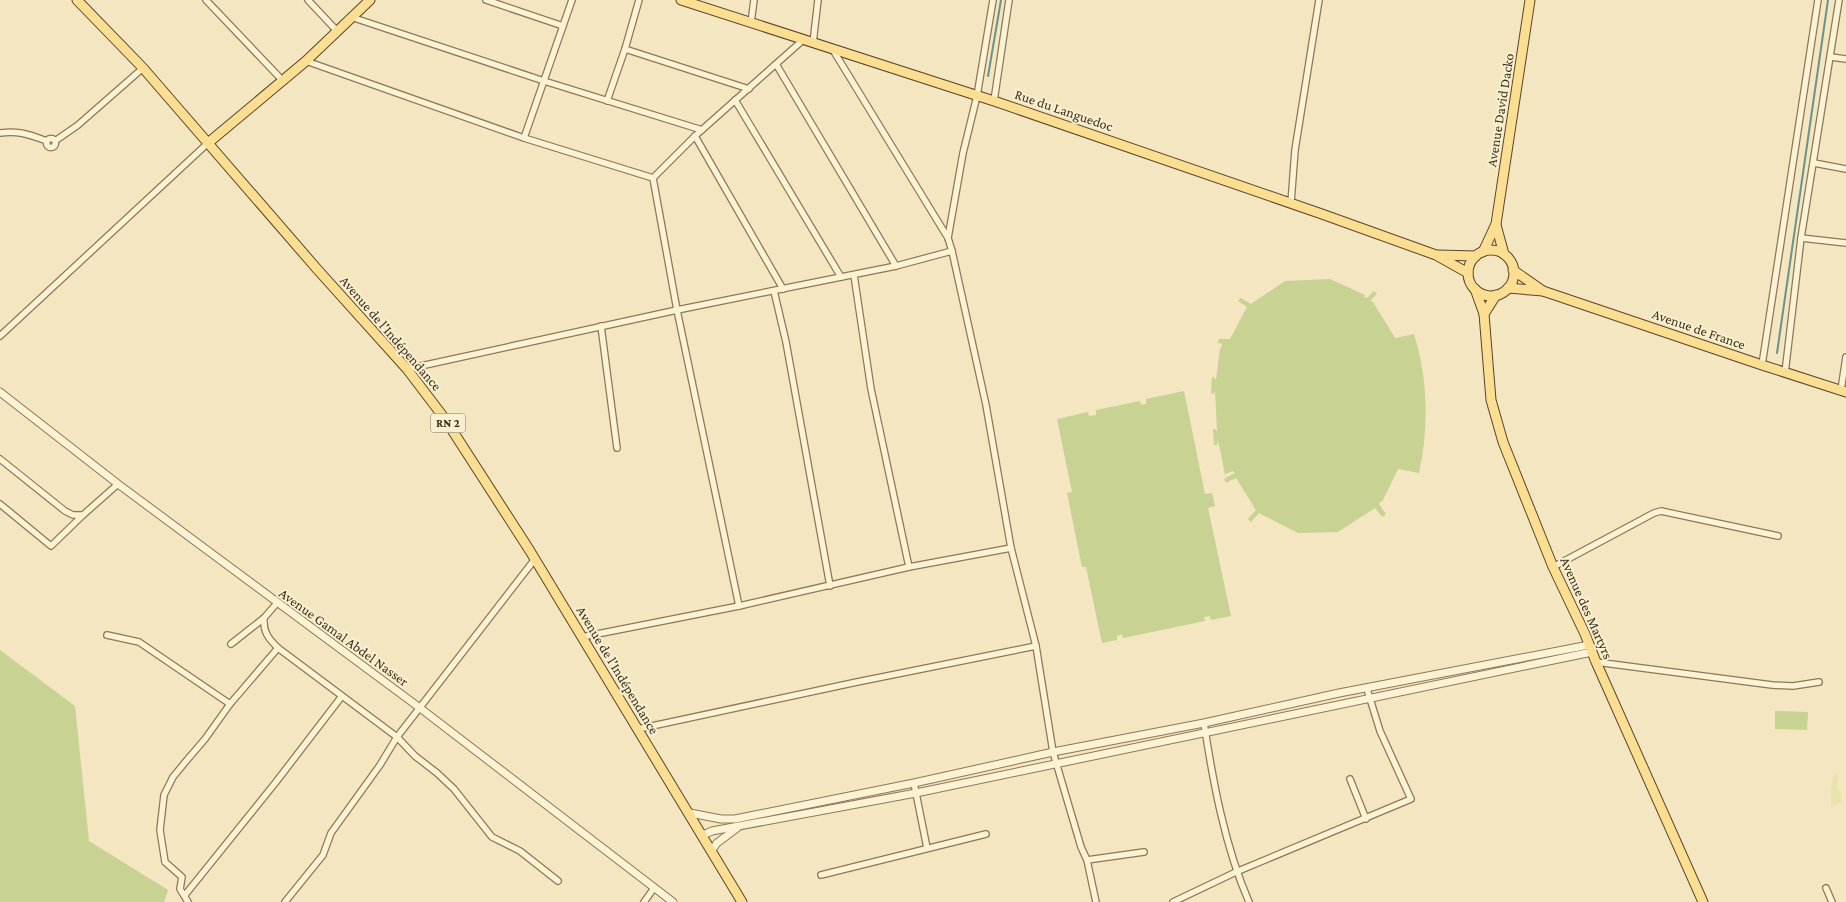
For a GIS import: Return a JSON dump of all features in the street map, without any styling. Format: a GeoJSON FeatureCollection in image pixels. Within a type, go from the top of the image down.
{"type":"FeatureCollection","features":[{"type":"Feature","properties":{"kind":"main road","name":"Avenue de l'Indépendance"},"geometry":{"type":"LineString","coordinates":[[77,0],[143,68],[317,269],[407,369],[445,419],[535,559],[742,902]]}},
{"type":"Feature","properties":{"kind":"main road"},"geometry":{"type":"LineString","coordinates":[[208,144],[306,61],[370,0]]}},
{"type":"Feature","properties":{"kind":"main road","name":"Rue du Languedoc"},"geometry":{"type":"LineString","coordinates":[[681,0],[697,3],[751,23],[994,101],[1291,203],[1436,255],[1468,273]]}},
{"type":"Feature","properties":{"kind":"main road","name":"Avenue David Dacko"},"geometry":{"type":"LineString","coordinates":[[1480,254],[1496,224],[1530,0]]}},
{"type":"Feature","properties":{"kind":"main road","name":"Avenue David Dacko"},"geometry":{"type":"LineString","coordinates":[[1496,224],[1504,254]]}},
{"type":"Feature","properties":{"kind":"main road"},"geometry":{"type":"LineString","coordinates":[[1494,251],[1504,254],[1514,270],[1513,279],[1508,288],[1496,294],[1482,294],[1474,289],[1468,273],[1471,262],[1480,254],[1494,251]]}},
{"type":"Feature","properties":{"kind":"main road","name":"Rue du Languedoc"},"geometry":{"type":"LineString","coordinates":[[1436,255],[1480,254]]}},
{"type":"Feature","properties":{"kind":"main road","name":"Avenue de France"},"geometry":{"type":"LineString","coordinates":[[1514,270],[1543,291]]}},
{"type":"Feature","properties":{"kind":"main road","name":"Avenue de France"},"geometry":{"type":"LineString","coordinates":[[1508,288],[1543,291],[1785,373],[1844,391]]}},
{"type":"Feature","properties":{"kind":"main road","name":"Avenue des Martyrs"},"geometry":{"type":"LineString","coordinates":[[1474,289],[1484,314],[1491,400],[1503,442],[1553,566],[1703,902]]}},
{"type":"Feature","properties":{"kind":"main road"},"geometry":{"type":"LineString","coordinates":[[1484,314],[1496,294]]}},
{"type":"Feature","properties":{"kind":"street"},"geometry":{"type":"LineString","coordinates":[[206,0],[283,81]]}},
{"type":"Feature","properties":{"kind":"street"},"geometry":{"type":"LineString","coordinates":[[308,0],[337,31]]}},
{"type":"Feature","properties":{"kind":"street"},"geometry":{"type":"LineString","coordinates":[[486,0],[563,26]]}},
{"type":"Feature","properties":{"kind":"street"},"geometry":{"type":"LineString","coordinates":[[524,138],[572,0]]}},
{"type":"Feature","properties":{"kind":"street"},"geometry":{"type":"LineString","coordinates":[[607,101],[639,0]]}},
{"type":"Feature","properties":{"kind":"street"},"geometry":{"type":"LineString","coordinates":[[751,23],[754,0]]}},
{"type":"Feature","properties":{"kind":"street"},"geometry":{"type":"LineString","coordinates":[[813,43],[818,0]]}},
{"type":"Feature","properties":{"kind":"street"},"geometry":{"type":"LineString","coordinates":[[948,238],[963,153],[977,96],[993,0]]}},
{"type":"Feature","properties":{"kind":"street"},"geometry":{"type":"LineString","coordinates":[[994,101],[1009,0]]}},
{"type":"Feature","properties":{"kind":"street"},"geometry":{"type":"LineString","coordinates":[[1291,203],[1295,150],[1318,0]]}},
{"type":"Feature","properties":{"kind":"street"},"geometry":{"type":"LineString","coordinates":[[1762,365],[1818,0]]}},
{"type":"Feature","properties":{"kind":"street"},"geometry":{"type":"LineString","coordinates":[[1785,373],[1802,238],[1839,0]]}},
{"type":"Feature","properties":{"kind":"street"},"geometry":{"type":"LineString","coordinates":[[351,17],[544,81],[702,130]]}},
{"type":"Feature","properties":{"kind":"street"},"geometry":{"type":"LineString","coordinates":[[653,178],[694,136],[803,40]]}},
{"type":"Feature","properties":{"kind":"street"},"geometry":{"type":"LineString","coordinates":[[625,49],[749,89]]}},
{"type":"Feature","properties":{"kind":"street"},"geometry":{"type":"LineString","coordinates":[[833,50],[948,238],[986,405],[1011,548],[1036,646],[1054,752],[1080,847],[1087,860],[1096,902]]}},
{"type":"Feature","properties":{"kind":"street"},"geometry":{"type":"LineString","coordinates":[[1831,57],[1846,60]]}},
{"type":"Feature","properties":{"kind":"street"},"geometry":{"type":"LineString","coordinates":[[306,61],[524,138],[653,178]]}},
{"type":"Feature","properties":{"kind":"street"},"geometry":{"type":"LineString","coordinates":[[776,64],[896,266]]}},
{"type":"Feature","properties":{"kind":"street"},"geometry":{"type":"LineString","coordinates":[[0,133],[13,131],[47,141],[51,138],[55,141],[78,125],[143,68]]}},
{"type":"Feature","properties":{"kind":"street"},"geometry":{"type":"LineString","coordinates":[[735,100],[841,277]]}},
{"type":"Feature","properties":{"kind":"street"},"geometry":{"type":"LineString","coordinates":[[694,136],[783,289]]}},
{"type":"Feature","properties":{"kind":"street"},"geometry":{"type":"LineString","coordinates":[[0,336],[208,144]]}},
{"type":"Feature","properties":{"kind":"street"},"geometry":{"type":"LineString","coordinates":[[1814,163],[1846,169]]}},
{"type":"Feature","properties":{"kind":"street"},"geometry":{"type":"LineString","coordinates":[[653,178],[677,310],[739,606]]}},
{"type":"Feature","properties":{"kind":"street"},"geometry":{"type":"LineString","coordinates":[[1802,238],[1846,243]]}},
{"type":"Feature","properties":{"kind":"street"},"geometry":{"type":"LineString","coordinates":[[407,369],[601,326],[896,266],[952,251]]}},
{"type":"Feature","properties":{"kind":"street"},"geometry":{"type":"LineString","coordinates":[[854,275],[871,389],[910,567]]}},
{"type":"Feature","properties":{"kind":"street"},"geometry":{"type":"LineString","coordinates":[[774,291],[786,342],[830,586]]}},
{"type":"Feature","properties":{"kind":"street"},"geometry":{"type":"LineString","coordinates":[[601,326],[617,448]]}},
{"type":"Feature","properties":{"kind":"street"},"geometry":{"type":"LineString","coordinates":[[1844,391],[1846,357]]}},
{"type":"Feature","properties":{"kind":"street","name":"Avenue Gamal Abdel Nasser"},"geometry":{"type":"LineString","coordinates":[[0,392],[118,484],[420,708],[673,902]]}},
{"type":"Feature","properties":{"kind":"street"},"geometry":{"type":"LineString","coordinates":[[0,459],[65,512],[73,515],[83,514]]}},
{"type":"Feature","properties":{"kind":"street"},"geometry":{"type":"LineString","coordinates":[[0,504],[51,546],[83,514],[118,484]]}},
{"type":"Feature","properties":{"kind":"street"},"geometry":{"type":"LineString","coordinates":[[1553,566],[1661,511],[1778,536]]}},
{"type":"Feature","properties":{"kind":"street"},"geometry":{"type":"LineString","coordinates":[[582,638],[739,606],[910,567],[1011,548]]}},
{"type":"Feature","properties":{"kind":"street"},"geometry":{"type":"LineString","coordinates":[[285,902],[323,855],[331,833],[380,765],[397,737],[535,559]]}},
{"type":"Feature","properties":{"kind":"street"},"geometry":{"type":"LineString","coordinates":[[231,644],[264,618],[277,603]]}},
{"type":"Feature","properties":{"kind":"street"},"geometry":{"type":"LineString","coordinates":[[264,618],[263,629],[265,634],[278,648],[397,737],[415,756],[438,773],[454,789],[492,838],[520,851],[558,881]]}},
{"type":"Feature","properties":{"kind":"street"},"geometry":{"type":"LineString","coordinates":[[108,635],[139,642],[230,704]]}},
{"type":"Feature","properties":{"kind":"street"},"geometry":{"type":"LineString","coordinates":[[638,729],[1036,646]]}},
{"type":"Feature","properties":{"kind":"street"},"geometry":{"type":"LineString","coordinates":[[188,902],[180,889],[182,877],[165,862],[160,830],[164,795],[173,777],[222,718],[230,704],[278,648]]}},
{"type":"Feature","properties":{"kind":"street"},"geometry":{"type":"LineString","coordinates":[[690,813],[707,818],[735,818],[914,783],[1054,752],[1367,689],[1590,648]]}},
{"type":"Feature","properties":{"kind":"street"},"geometry":{"type":"LineString","coordinates":[[702,835],[712,831],[916,793],[1206,733],[1590,648]]}},
{"type":"Feature","properties":{"kind":"street"},"geometry":{"type":"LineString","coordinates":[[1596,662],[1772,685],[1793,686],[1819,682]]}},
{"type":"Feature","properties":{"kind":"street"},"geometry":{"type":"LineString","coordinates":[[1173,902],[1236,872],[1411,799],[1380,731],[1367,689]]}},
{"type":"Feature","properties":{"kind":"street"},"geometry":{"type":"LineString","coordinates":[[185,895],[342,696]]}},
{"type":"Feature","properties":{"kind":"street"},"geometry":{"type":"LineString","coordinates":[[1204,723],[1212,773],[1236,872],[1249,902]]}},
{"type":"Feature","properties":{"kind":"street"},"geometry":{"type":"LineString","coordinates":[[1350,779],[1366,819]]}},
{"type":"Feature","properties":{"kind":"street"},"geometry":{"type":"LineString","coordinates":[[914,783],[927,848]]}},
{"type":"Feature","properties":{"kind":"street"},"geometry":{"type":"LineString","coordinates":[[712,850],[728,834],[740,826]]}},
{"type":"Feature","properties":{"kind":"street"},"geometry":{"type":"LineString","coordinates":[[821,875],[986,834]]}},
{"type":"Feature","properties":{"kind":"street"},"geometry":{"type":"LineString","coordinates":[[1087,860],[1144,852]]}},
{"type":"Feature","properties":{"kind":"street"},"geometry":{"type":"LineString","coordinates":[[644,902],[654,888]]}},
{"type":"Feature","properties":{"kind":"street"},"geometry":{"type":"LineString","coordinates":[[1826,888],[1832,902]]}},
{"type":"Feature","properties":{"kind":"shaded area"},"geometry":{"type":"Polygon","coordinates":[[[1838,774],[1837,790],[1841,791],[1841,802],[1833,807],[1831,805],[1831,791],[1833,776],[1838,774]]]}},
{"type":"Feature","properties":{"kind":"green space"},"geometry":{"type":"Polygon","coordinates":[[[1330,279],[1365,295],[1364,297],[1367,298],[1374,291],[1377,294],[1370,301],[1373,302],[1395,338],[1414,334],[1422,368],[1426,404],[1422,456],[1419,473],[1398,469],[1382,502],[1379,504],[1386,514],[1382,517],[1375,508],[1338,532],[1298,533],[1259,513],[1251,522],[1248,519],[1256,510],[1236,478],[1226,483],[1224,479],[1235,473],[1233,471],[1225,474],[1218,440],[1217,445],[1214,445],[1213,429],[1217,431],[1215,390],[1214,394],[1211,393],[1212,377],[1216,380],[1222,344],[1218,343],[1219,339],[1230,339],[1247,307],[1238,301],[1241,298],[1251,304],[1285,281],[1330,279]]]}},
{"type":"Feature","properties":{"kind":"green space"},"geometry":{"type":"Polygon","coordinates":[[[1184,391],[1205,494],[1212,493],[1215,506],[1208,508],[1231,616],[1211,620],[1210,616],[1204,617],[1205,621],[1123,638],[1122,634],[1117,636],[1117,640],[1102,643],[1086,567],[1082,567],[1067,493],[1072,492],[1057,419],[1088,412],[1089,416],[1096,415],[1096,410],[1140,401],[1141,405],[1146,404],[1146,399],[1184,391]]]}},
{"type":"Feature","properties":{"kind":"green space"},"geometry":{"type":"Polygon","coordinates":[[[0,650],[75,706],[89,841],[168,890],[164,902],[0,902],[0,650]]]}},
{"type":"Feature","properties":{"kind":"green space"},"geometry":{"type":"Polygon","coordinates":[[[1775,711],[1808,712],[1807,730],[1775,729],[1775,711]]]}},
{"type":"Feature","properties":{"kind":"waterway"},"geometry":{"type":"LineString","coordinates":[[988,76],[1001,0]]}},
{"type":"Feature","properties":{"kind":"waterway"},"geometry":{"type":"LineString","coordinates":[[1777,353],[1828,0]]}}]}
